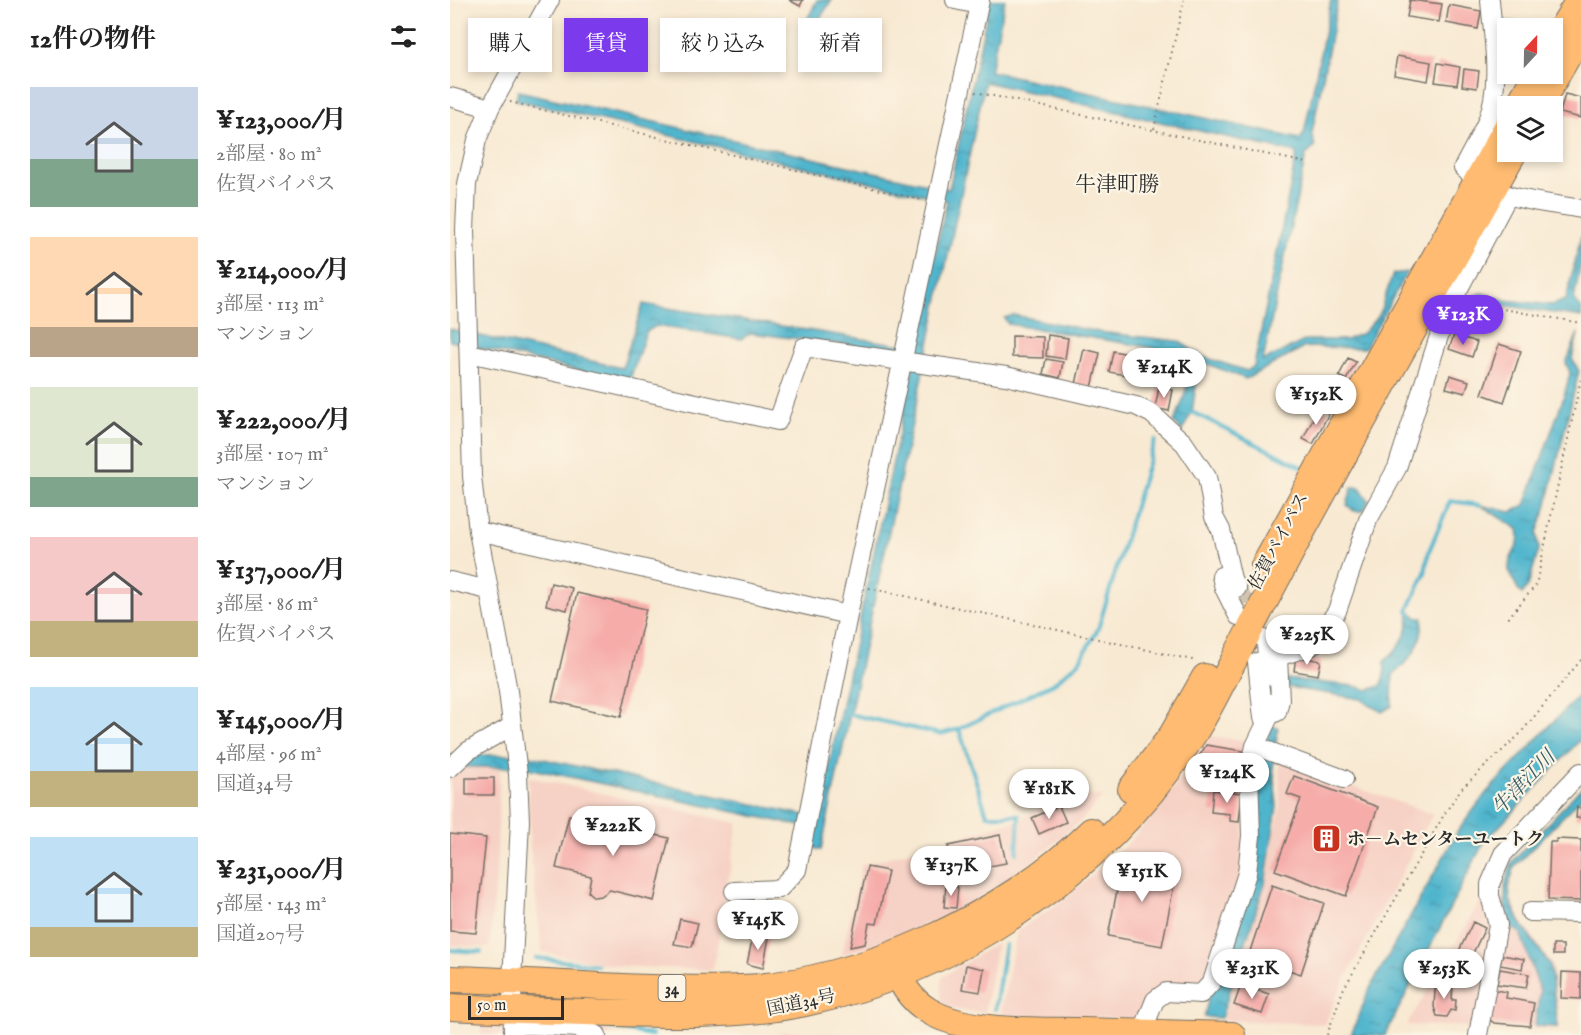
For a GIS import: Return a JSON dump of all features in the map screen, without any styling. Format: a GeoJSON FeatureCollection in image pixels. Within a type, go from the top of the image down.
{"type":"FeatureCollection","features":[{"type":"Feature","properties":{"kind":"highway"},"geometry":{"type":"LineString","coordinates":[[1563,26],[1579,0]]}},
{"type":"Feature","properties":{"kind":"highway"},"geometry":{"type":"LineString","coordinates":[[1545,96],[1581,33]]}},
{"type":"Feature","properties":{"kind":"highway","name":"佐賀バイパス"},"geometry":{"type":"LineString","coordinates":[[894,965],[1004,898],[1078,844],[1112,811],[1145,772],[1172,735],[1210,667],[1249,630],[1492,189],[1499,162]]}},
{"type":"Feature","properties":{"kind":"highway","name":"佐賀バイパス"},"geometry":{"type":"LineString","coordinates":[[894,965],[952,952],[1000,924],[1074,870],[1146,798],[1182,751],[1195,732],[1508,162]]}},
{"type":"Feature","properties":{"kind":"highway"},"geometry":{"type":"LineString","coordinates":[[894,965],[912,999],[930,1012],[952,1021],[1002,1032],[1232,1035]]}},
{"type":"Feature","properties":{"kind":"highway","name":"国道34号"},"geometry":{"type":"LineString","coordinates":[[450,979],[672,988],[742,988],[796,982],[844,970],[894,965]]}},
{"type":"Feature","properties":{"kind":"highway","name":"国道34号"},"geometry":{"type":"LineString","coordinates":[[450,1007],[513,1023],[754,1012],[806,1003],[894,965]]}},
{"type":"Feature","properties":{"kind":"street"},"geometry":{"type":"LineString","coordinates":[[550,0],[492,103],[477,140],[467,184],[465,230],[472,476],[488,591],[508,691],[518,774],[520,821],[512,981],[513,1023],[578,1028],[597,1035]]}},
{"type":"Feature","properties":{"kind":"street"},"geometry":{"type":"LineString","coordinates":[[734,891],[779,889],[797,870],[855,584],[913,362],[907,340],[979,2],[955,0]]}},
{"type":"Feature","properties":{"kind":"street"},"geometry":{"type":"LineString","coordinates":[[1489,0],[1495,68],[1493,96],[1488,120],[1463,168],[1492,189],[1581,209]]}},
{"type":"Feature","properties":{"kind":"street"},"geometry":{"type":"LineString","coordinates":[[450,97],[492,103]]}},
{"type":"Feature","properties":{"kind":"street"},"geometry":{"type":"LineString","coordinates":[[1142,1034],[1155,1000],[1166,992],[1201,994],[1212,982],[1247,873],[1251,836],[1249,771],[1255,746],[1267,722],[1277,712],[1280,700],[1278,657],[1312,646],[1337,611],[1368,520],[1397,468],[1447,311],[1492,189]]}},
{"type":"Feature","properties":{"kind":"street"},"geometry":{"type":"LineString","coordinates":[[1413,333],[1435,348]]}},
{"type":"Feature","properties":{"kind":"street"},"geometry":{"type":"LineString","coordinates":[[468,353],[778,421],[804,347],[1006,376],[1136,406],[1152,414],[1184,443],[1207,477],[1214,517],[1221,530],[1232,579],[1237,588]]}},
{"type":"Feature","properties":{"kind":"street"},"geometry":{"type":"LineString","coordinates":[[1214,517],[1210,534],[1224,588],[1249,630],[1257,656],[1267,722]]}},
{"type":"Feature","properties":{"kind":"street"},"geometry":{"type":"LineString","coordinates":[[478,531],[848,615]]}},
{"type":"Feature","properties":{"kind":"street"},"geometry":{"type":"LineString","coordinates":[[450,580],[488,591]]}},
{"type":"Feature","properties":{"kind":"street"},"geometry":{"type":"LineString","coordinates":[[450,768],[468,752],[512,726]]}},
{"type":"Feature","properties":{"kind":"street"},"geometry":{"type":"LineString","coordinates":[[1255,746],[1344,779]]}},
{"type":"Feature","properties":{"kind":"street"},"geometry":{"type":"LineString","coordinates":[[1478,1035],[1498,925],[1490,896],[1490,884],[1496,867],[1503,854],[1578,782]]}},
{"type":"Feature","properties":{"kind":"street"},"geometry":{"type":"LineString","coordinates":[[1530,912],[1581,914]]}},
{"type":"Feature","properties":{"kind":"path"},"geometry":{"type":"LineString","coordinates":[[1154,129],[1184,0]]}},
{"type":"Feature","properties":{"kind":"path"},"geometry":{"type":"LineString","coordinates":[[988,94],[1307,163]]}},
{"type":"Feature","properties":{"kind":"path"},"geometry":{"type":"LineString","coordinates":[[492,103],[936,203]]}},
{"type":"Feature","properties":{"kind":"path"},"geometry":{"type":"LineString","coordinates":[[1471,292],[1481,305],[1581,323]]}},
{"type":"Feature","properties":{"kind":"path"},"geometry":{"type":"LineString","coordinates":[[1508,618],[1536,585],[1581,380]]}},
{"type":"Feature","properties":{"kind":"path"},"geometry":{"type":"LineString","coordinates":[[855,584],[1197,660],[1210,667]]}},
{"type":"Feature","properties":{"kind":"path"},"geometry":{"type":"LineString","coordinates":[[1327,1035],[1343,990],[1455,797],[1519,735],[1581,660]]}},
{"type":"Feature","properties":{"kind":"shaded area"},"geometry":{"type":"Polygon","coordinates":[[[1210,736],[1250,741],[1240,877],[1206,980],[1194,987],[1166,988],[1143,1018],[1000,1016],[1017,931],[1066,898],[1124,847],[1158,810],[1210,736]]]}},
{"type":"Feature","properties":{"kind":"shaded area"},"geometry":{"type":"Polygon","coordinates":[[[1279,761],[1433,814],[1341,987],[1325,1024],[1223,1020],[1266,883],[1280,807],[1279,761]]]}},
{"type":"Feature","properties":{"kind":"shaded area"},"geometry":{"type":"Polygon","coordinates":[[[450,767],[500,767],[496,882],[489,948],[450,945],[450,767]]]}},
{"type":"Feature","properties":{"kind":"shaded area"},"geometry":{"type":"Polygon","coordinates":[[[528,777],[738,823],[713,970],[618,966],[542,952],[530,848],[528,777]]]}},
{"type":"Feature","properties":{"kind":"shaded area"},"geometry":{"type":"Polygon","coordinates":[[[1059,796],[1103,796],[1083,819],[1022,870],[965,906],[894,939],[842,955],[862,865],[1021,819],[1059,796]]]}},
{"type":"Feature","properties":{"kind":"shaded area"},"geometry":{"type":"Polygon","coordinates":[[[1485,893],[1512,900],[1521,920],[1553,965],[1560,1029],[1407,1025],[1485,893]]]}},
{"type":"Feature","properties":{"kind":"shaded area"},"geometry":{"type":"Polygon","coordinates":[[[997,943],[985,1012],[956,1010],[941,1002],[942,977],[997,943]]]}},
{"type":"Feature","properties":{"kind":"shaded area"},"geometry":{"type":"Polygon","coordinates":[[[482,1021],[579,1024],[620,1035],[480,1035],[482,1021]]]}},
{"type":"Feature","properties":{"kind":"shaded area"},"geometry":{"type":"Polygon","coordinates":[[[782,1032],[872,1035],[782,1035],[782,1032]]]}},
{"type":"Feature","properties":{"kind":"water"},"geometry":{"type":"Polygon","coordinates":[[[817,0],[832,0],[820,18],[808,18],[817,0]]]}},
{"type":"Feature","properties":{"kind":"water"},"geometry":{"type":"Polygon","coordinates":[[[990,0],[1005,0],[990,71],[1300,139],[1304,134],[1331,0],[1338,0],[1312,133],[1315,147],[1306,155],[1263,361],[1306,340],[1346,340],[1363,333],[1379,315],[1393,274],[1407,272],[1365,348],[1305,347],[1246,379],[1205,363],[1199,367],[1192,412],[1182,431],[1174,422],[1186,389],[1190,354],[1008,324],[1004,318],[1014,315],[1099,332],[1178,341],[1204,357],[1247,371],[1254,366],[1297,153],[985,82],[821,850],[811,847],[815,829],[523,767],[450,767],[450,755],[525,755],[818,818],[915,357],[911,353],[751,333],[741,339],[656,326],[646,332],[629,382],[450,341],[450,329],[622,368],[643,304],[908,346],[916,342],[947,200],[516,100],[518,91],[949,189],[990,0]]]}},
{"type":"Feature","properties":{"kind":"water"},"geometry":{"type":"Polygon","coordinates":[[[1581,236],[1581,261],[1574,300],[1581,308],[1581,317],[1501,305],[1484,298],[1467,303],[1467,299],[1482,293],[1505,300],[1552,305],[1566,300],[1581,236]]]}},
{"type":"Feature","properties":{"kind":"water"},"geometry":{"type":"Polygon","coordinates":[[[1578,333],[1572,359],[1579,371],[1546,508],[1537,533],[1539,549],[1528,586],[1522,594],[1509,570],[1518,542],[1518,529],[1480,505],[1511,512],[1525,505],[1564,396],[1570,373],[1566,363],[1578,333]]]}},
{"type":"Feature","properties":{"kind":"water"},"geometry":{"type":"Polygon","coordinates":[[[1352,487],[1360,487],[1369,501],[1363,511],[1354,511],[1347,505],[1352,487]]]}},
{"type":"Feature","properties":{"kind":"water"},"geometry":{"type":"Polygon","coordinates":[[[1408,610],[1418,618],[1423,618],[1421,636],[1415,650],[1393,675],[1392,706],[1382,712],[1361,699],[1287,687],[1287,679],[1354,686],[1369,690],[1382,685],[1384,662],[1403,639],[1408,625],[1408,610]]]}},
{"type":"Feature","properties":{"kind":"water","name":"牛津江川"},"geometry":{"type":"Polygon","coordinates":[[[1578,696],[1581,698],[1581,739],[1483,844],[1385,1035],[1351,1035],[1369,990],[1458,831],[1487,792],[1578,696]]]}},
{"type":"Feature","properties":{"kind":"water"},"geometry":{"type":"Polygon","coordinates":[[[1272,726],[1278,728],[1273,767],[1277,806],[1265,883],[1221,1018],[1204,1017],[1210,992],[1255,868],[1259,812],[1256,771],[1272,726]]]}},
{"type":"Feature","properties":{"kind":"water"},"geometry":{"type":"Polygon","coordinates":[[[1581,788],[1581,798],[1515,866],[1509,885],[1510,900],[1520,922],[1550,965],[1558,1027],[1535,1026],[1540,991],[1520,932],[1512,928],[1505,906],[1505,884],[1512,862],[1581,788]]]}},
{"type":"Feature","properties":{"kind":"building"},"geometry":{"type":"Polygon","coordinates":[[[789,0],[803,0],[800,6],[789,0]]]}},
{"type":"Feature","properties":{"kind":"building"},"geometry":{"type":"Polygon","coordinates":[[[1410,0],[1442,4],[1439,22],[1407,17],[1410,0]]]}},
{"type":"Feature","properties":{"kind":"building"},"geometry":{"type":"Polygon","coordinates":[[[1449,5],[1481,11],[1478,29],[1446,23],[1449,5]]]}},
{"type":"Feature","properties":{"kind":"building"},"geometry":{"type":"Polygon","coordinates":[[[1397,56],[1431,62],[1428,81],[1394,75],[1397,56]]]}},
{"type":"Feature","properties":{"kind":"building"},"geometry":{"type":"Polygon","coordinates":[[[1438,63],[1460,67],[1457,85],[1435,82],[1438,63]]]}},
{"type":"Feature","properties":{"kind":"building"},"geometry":{"type":"Polygon","coordinates":[[[1464,69],[1479,71],[1477,88],[1462,86],[1464,69]]]}},
{"type":"Feature","properties":{"kind":"building"},"geometry":{"type":"Polygon","coordinates":[[[1565,94],[1581,98],[1581,118],[1563,114],[1565,94]]]}},
{"type":"Feature","properties":{"kind":"building"},"geometry":{"type":"Polygon","coordinates":[[[1048,335],[1068,338],[1065,359],[1046,356],[1048,335]]]}},
{"type":"Feature","properties":{"kind":"building"},"geometry":{"type":"Polygon","coordinates":[[[1454,335],[1477,342],[1472,357],[1449,349],[1454,335]]]}},
{"type":"Feature","properties":{"kind":"building"},"geometry":{"type":"Polygon","coordinates":[[[1012,336],[1043,337],[1043,358],[1012,357],[1012,336]]]}},
{"type":"Feature","properties":{"kind":"building"},"geometry":{"type":"Polygon","coordinates":[[[1499,344],[1521,351],[1504,402],[1482,394],[1499,344]]]}},
{"type":"Feature","properties":{"kind":"building"},"geometry":{"type":"Polygon","coordinates":[[[1084,349],[1100,353],[1092,388],[1076,384],[1084,349]]]}},
{"type":"Feature","properties":{"kind":"building"},"geometry":{"type":"Polygon","coordinates":[[[1113,351],[1145,357],[1141,378],[1109,372],[1113,351]]]}},
{"type":"Feature","properties":{"kind":"building"},"geometry":{"type":"Polygon","coordinates":[[[1148,355],[1183,361],[1178,385],[1143,378],[1148,355]]]}},
{"type":"Feature","properties":{"kind":"building"},"geometry":{"type":"Polygon","coordinates":[[[1348,358],[1356,362],[1346,380],[1339,376],[1348,358]]]}},
{"type":"Feature","properties":{"kind":"building"},"geometry":{"type":"Polygon","coordinates":[[[1046,359],[1063,362],[1060,378],[1043,374],[1046,359]]]}},
{"type":"Feature","properties":{"kind":"building"},"geometry":{"type":"Polygon","coordinates":[[[1450,375],[1469,381],[1465,393],[1446,388],[1450,375]]]}},
{"type":"Feature","properties":{"kind":"building"},"geometry":{"type":"Polygon","coordinates":[[[1159,387],[1173,390],[1169,411],[1155,408],[1159,387]]]}},
{"type":"Feature","properties":{"kind":"building"},"geometry":{"type":"Polygon","coordinates":[[[1319,407],[1329,413],[1313,444],[1303,439],[1319,407]]]}},
{"type":"Feature","properties":{"kind":"building"},"geometry":{"type":"Polygon","coordinates":[[[551,583],[572,588],[567,610],[546,605],[551,583]]]}},
{"type":"Feature","properties":{"kind":"building"},"geometry":{"type":"Polygon","coordinates":[[[577,593],[646,609],[621,717],[552,701],[577,593]]]}},
{"type":"Feature","properties":{"kind":"building"},"geometry":{"type":"Polygon","coordinates":[[[1296,656],[1321,661],[1318,675],[1294,671],[1296,656]]]}},
{"type":"Feature","properties":{"kind":"building"},"geometry":{"type":"Polygon","coordinates":[[[1206,745],[1244,751],[1239,776],[1192,768],[1206,745]]]}},
{"type":"Feature","properties":{"kind":"building","name":"ホ－ムセンターユートク"},"geometry":{"type":"Polygon","coordinates":[[[1294,776],[1378,807],[1346,896],[1275,870],[1301,799],[1287,794],[1294,776]]]}},
{"type":"Feature","properties":{"kind":"building"},"geometry":{"type":"Polygon","coordinates":[[[466,778],[494,778],[494,795],[466,795],[466,778]]]}},
{"type":"Feature","properties":{"kind":"building"},"geometry":{"type":"Polygon","coordinates":[[[1213,790],[1242,793],[1239,822],[1230,821],[1230,814],[1211,812],[1213,790]]]}},
{"type":"Feature","properties":{"kind":"building"},"geometry":{"type":"Polygon","coordinates":[[[1059,806],[1066,822],[1039,834],[1032,818],[1059,806]]]}},
{"type":"Feature","properties":{"kind":"building"},"geometry":{"type":"Polygon","coordinates":[[[1577,807],[1581,808],[1581,818],[1576,818],[1577,807]]]}},
{"type":"Feature","properties":{"kind":"building"},"geometry":{"type":"Polygon","coordinates":[[[569,815],[669,838],[654,901],[610,890],[601,896],[594,897],[588,892],[591,876],[556,868],[569,815]]]}},
{"type":"Feature","properties":{"kind":"building"},"geometry":{"type":"Polygon","coordinates":[[[450,834],[486,838],[476,933],[450,931],[450,834]]]}},
{"type":"Feature","properties":{"kind":"building"},"geometry":{"type":"Polygon","coordinates":[[[1000,835],[1006,863],[953,873],[948,846],[1000,835]]]}},
{"type":"Feature","properties":{"kind":"building"},"geometry":{"type":"Polygon","coordinates":[[[1556,839],[1581,840],[1581,901],[1548,900],[1550,842],[1556,842],[1556,839]]]}},
{"type":"Feature","properties":{"kind":"building"},"geometry":{"type":"Polygon","coordinates":[[[1123,860],[1177,871],[1162,946],[1108,936],[1123,860]]]}},
{"type":"Feature","properties":{"kind":"building"},"geometry":{"type":"Polygon","coordinates":[[[867,867],[888,871],[877,924],[869,923],[865,944],[850,947],[867,867]]]}},
{"type":"Feature","properties":{"kind":"building"},"geometry":{"type":"Polygon","coordinates":[[[946,885],[958,887],[956,908],[944,907],[946,885]]]}},
{"type":"Feature","properties":{"kind":"building"},"geometry":{"type":"Polygon","coordinates":[[[1272,885],[1324,903],[1301,974],[1248,957],[1272,885]]]}},
{"type":"Feature","properties":{"kind":"building"},"geometry":{"type":"Polygon","coordinates":[[[732,900],[765,901],[764,924],[731,923],[732,900]]]}},
{"type":"Feature","properties":{"kind":"building"},"geometry":{"type":"Polygon","coordinates":[[[680,919],[698,923],[692,947],[674,944],[680,919]]]}},
{"type":"Feature","properties":{"kind":"building"},"geometry":{"type":"Polygon","coordinates":[[[1473,922],[1485,928],[1471,957],[1459,951],[1473,922]]]}},
{"type":"Feature","properties":{"kind":"building"},"geometry":{"type":"Polygon","coordinates":[[[753,935],[769,938],[763,968],[747,964],[753,935]]]}},
{"type":"Feature","properties":{"kind":"building"},"geometry":{"type":"Polygon","coordinates":[[[1553,945],[1563,945],[1563,955],[1553,955],[1553,945]]]}},
{"type":"Feature","properties":{"kind":"building"},"geometry":{"type":"Polygon","coordinates":[[[1502,955],[1524,959],[1522,969],[1500,965],[1502,955]]]}},
{"type":"Feature","properties":{"kind":"building"},"geometry":{"type":"Polygon","coordinates":[[[966,965],[984,969],[980,992],[962,989],[966,965]]]}},
{"type":"Feature","properties":{"kind":"building"},"geometry":{"type":"Polygon","coordinates":[[[1448,965],[1460,967],[1459,977],[1447,976],[1448,965]]]}},
{"type":"Feature","properties":{"kind":"building"},"geometry":{"type":"Polygon","coordinates":[[[1500,969],[1529,974],[1526,988],[1497,984],[1500,969]]]}},
{"type":"Feature","properties":{"kind":"building"},"geometry":{"type":"Polygon","coordinates":[[[1562,972],[1581,973],[1581,999],[1561,998],[1562,972]]]}},
{"type":"Feature","properties":{"kind":"building"},"geometry":{"type":"Polygon","coordinates":[[[1440,982],[1453,984],[1452,1000],[1456,1000],[1455,1011],[1451,1010],[1447,1017],[1437,1016],[1434,1007],[1435,990],[1440,982]]]}},
{"type":"Feature","properties":{"kind":"building"},"geometry":{"type":"Polygon","coordinates":[[[1241,985],[1269,994],[1262,1014],[1234,1005],[1241,985]]]}},
{"type":"Feature","properties":{"kind":"building"},"geometry":{"type":"Polygon","coordinates":[[[1495,990],[1507,992],[1506,998],[1534,1003],[1530,1026],[1494,1023],[1489,1019],[1495,990]]]}},
{"type":"Feature","properties":{"kind":"waterway"},"geometry":{"type":"LineString","coordinates":[[1192,412],[1304,468]]}},
{"type":"Feature","properties":{"kind":"waterway"},"geometry":{"type":"LineString","coordinates":[[849,714],[940,734],[959,729],[1054,683],[1079,662],[1098,629],[1155,440]]}},
{"type":"Feature","properties":{"kind":"waterway"},"geometry":{"type":"LineString","coordinates":[[1411,615],[1408,610],[1425,573],[1429,551],[1450,501],[1480,505]]}},
{"type":"Feature","properties":{"kind":"waterway"},"geometry":{"type":"LineString","coordinates":[[959,729],[987,815],[1019,815],[1017,853]]}},
{"type":"Feature","properties":{"kind":"waterway"},"geometry":{"type":"LineString","coordinates":[[995,1009],[1005,945]]}},
{"type":"Feature","properties":{"kind":"waterway"},"geometry":{"type":"LineString","coordinates":[[450,950],[481,952]]}},
{"type":"Feature","properties":{"kind":"waterway"},"geometry":{"type":"LineString","coordinates":[[536,958],[597,965]]}},
{"type":"Feature","properties":{"kind":"waterway"},"geometry":{"type":"LineString","coordinates":[[600,1025],[652,1035]]}},
{"type":"Feature","properties":{"kind":"tunnel"},"geometry":{"type":"LineString","coordinates":[[1237,588],[1258,628]]}},
{"type":"Feature","properties":{"kind":"place","name":"ホ－ムセンターユートク"},"geometry":{"type":"Point","coordinates":[1326,839]}},
{"type":"Feature","properties":{"kind":"district","name":"牛津町勝"},"geometry":{"type":"Point","coordinates":[1117,184]}}]}
